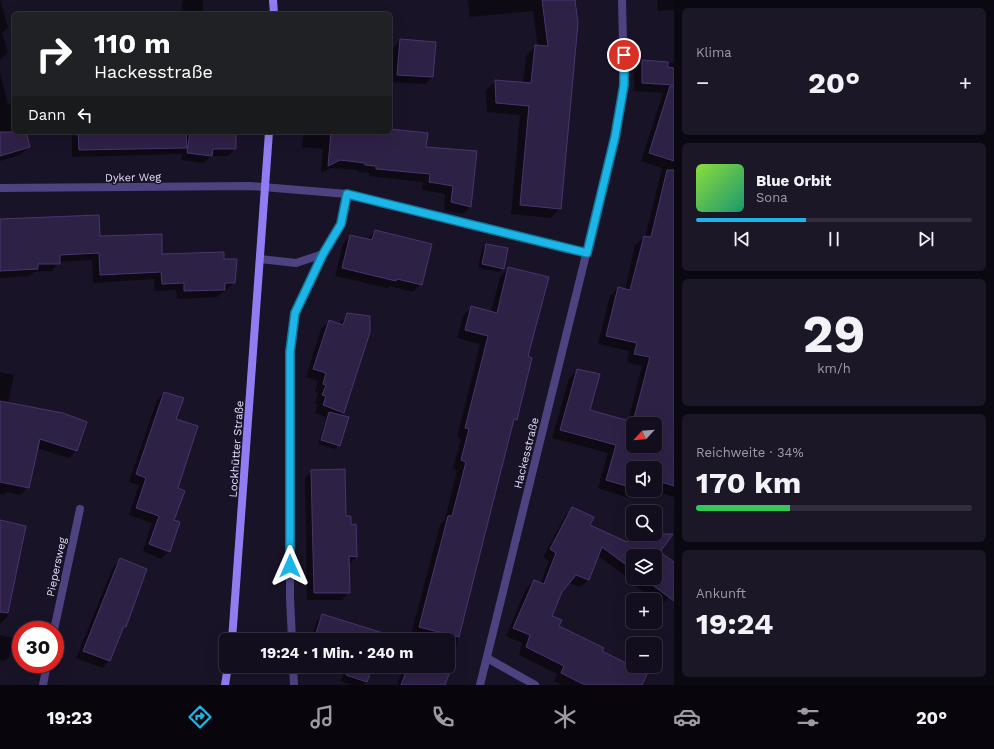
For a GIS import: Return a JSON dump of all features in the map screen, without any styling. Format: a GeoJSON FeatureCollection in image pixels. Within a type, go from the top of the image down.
{"type":"FeatureCollection","features":[{"type":"Feature","properties":{"kind":"street"},"geometry":{"type":"LineString","coordinates":[[274,0],[274,12]]}},
{"type":"Feature","properties":{"kind":"street","name":"Hackesstraße"},"geometry":{"type":"LineString","coordinates":[[480,685],[615,137],[624,85],[622,0]]}},
{"type":"Feature","properties":{"kind":"street","name":"Lockhütter Straße"},"geometry":{"type":"LineString","coordinates":[[233,633],[269,134]]}},
{"type":"Feature","properties":{"kind":"street"},"geometry":{"type":"LineString","coordinates":[[266,187],[347,194],[587,253]]}},
{"type":"Feature","properties":{"kind":"street","name":"Dyker Weg"},"geometry":{"type":"LineString","coordinates":[[0,188],[266,187]]}},
{"type":"Feature","properties":{"kind":"street"},"geometry":{"type":"LineString","coordinates":[[292,633],[290,596],[290,352],[295,313],[323,254],[341,224],[347,194]]}},
{"type":"Feature","properties":{"kind":"street"},"geometry":{"type":"LineString","coordinates":[[260,259],[296,262],[323,254]]}},
{"type":"Feature","properties":{"kind":"street","name":"Piepersweg"},"geometry":{"type":"LineString","coordinates":[[56,621],[80,509]]}},
{"type":"Feature","properties":{"kind":"street"},"geometry":{"type":"LineString","coordinates":[[487,658],[535,685]]}},
{"type":"Feature","properties":{"kind":"street"},"geometry":{"type":"LineString","coordinates":[[43,685],[45,673]]}},
{"type":"Feature","properties":{"kind":"street"},"geometry":{"type":"LineString","coordinates":[[225,685],[227,673]]}},
{"type":"Feature","properties":{"kind":"street"},"geometry":{"type":"LineString","coordinates":[[293,673],[294,685]]}},
{"type":"Feature","properties":{"kind":"building"},"geometry":{"type":"Polygon","coordinates":[[[542,0],[575,0],[578,23],[561,209],[520,205],[529,106],[496,103],[495,80],[531,83],[535,45],[548,46],[542,0]]]}},
{"type":"Feature","properties":{"kind":"building"},"geometry":{"type":"Polygon","coordinates":[[[400,39],[436,42],[433,77],[397,75],[400,39]]]}},
{"type":"Feature","properties":{"kind":"building"},"geometry":{"type":"Polygon","coordinates":[[[642,60],[668,62],[668,67],[674,68],[674,85],[642,83],[642,60]]]}},
{"type":"Feature","properties":{"kind":"building"},"geometry":{"type":"Polygon","coordinates":[[[670,86],[674,86],[674,161],[649,153],[670,86]]]}},
{"type":"Feature","properties":{"kind":"building"},"geometry":{"type":"Polygon","coordinates":[[[392,129],[428,133],[426,147],[477,151],[471,207],[451,202],[453,186],[429,182],[430,174],[376,169],[376,166],[365,165],[365,163],[340,160],[328,166],[331,134],[392,134],[392,129]]]}},
{"type":"Feature","properties":{"kind":"building"},"geometry":{"type":"Polygon","coordinates":[[[0,132],[27,134],[30,147],[0,156],[0,132]]]}},
{"type":"Feature","properties":{"kind":"building"},"geometry":{"type":"Polygon","coordinates":[[[78,134],[186,134],[187,148],[79,150],[78,134]]]}},
{"type":"Feature","properties":{"kind":"building"},"geometry":{"type":"Polygon","coordinates":[[[190,134],[236,134],[236,149],[213,149],[212,156],[187,153],[190,134]]]}},
{"type":"Feature","properties":{"kind":"building"},"geometry":{"type":"Polygon","coordinates":[[[667,170],[674,170],[674,486],[662,482],[662,461],[626,461],[626,486],[606,480],[616,445],[560,430],[577,369],[600,374],[590,410],[626,420],[626,453],[662,453],[662,417],[634,417],[650,357],[634,354],[637,343],[606,336],[618,287],[630,290],[644,236],[651,237],[667,170]]]}},
{"type":"Feature","properties":{"kind":"building"},"geometry":{"type":"Polygon","coordinates":[[[99,215],[100,236],[162,234],[162,254],[224,252],[224,259],[237,259],[235,283],[225,283],[225,290],[184,291],[184,283],[162,284],[161,272],[100,275],[99,253],[60,255],[60,264],[38,264],[38,269],[0,271],[0,219],[99,215]]]}},
{"type":"Feature","properties":{"kind":"building"},"geometry":{"type":"Polygon","coordinates":[[[375,230],[432,244],[422,285],[397,279],[396,281],[342,268],[350,235],[372,240],[375,230]]]}},
{"type":"Feature","properties":{"kind":"building"},"geometry":{"type":"Polygon","coordinates":[[[486,244],[508,248],[504,269],[482,264],[486,244]]]}},
{"type":"Feature","properties":{"kind":"building"},"geometry":{"type":"Polygon","coordinates":[[[508,267],[549,277],[528,356],[532,358],[517,420],[514,419],[459,637],[455,636],[455,633],[443,633],[419,627],[448,516],[452,516],[466,462],[461,460],[469,429],[465,428],[488,336],[465,330],[471,306],[497,313],[508,267]]]}},
{"type":"Feature","properties":{"kind":"building"},"geometry":{"type":"Polygon","coordinates":[[[347,313],[370,316],[370,332],[344,413],[323,405],[326,396],[322,395],[326,385],[323,384],[326,373],[313,369],[329,320],[343,325],[347,313]]]}},
{"type":"Feature","properties":{"kind":"building"},"geometry":{"type":"Polygon","coordinates":[[[164,392],[184,398],[176,419],[198,426],[178,488],[185,491],[174,520],[180,522],[170,552],[149,544],[159,516],[136,508],[146,478],[136,474],[164,392]]]}},
{"type":"Feature","properties":{"kind":"building"},"geometry":{"type":"Polygon","coordinates":[[[0,401],[63,413],[87,422],[77,451],[40,439],[29,488],[0,482],[0,401]]]}},
{"type":"Feature","properties":{"kind":"building"},"geometry":{"type":"Polygon","coordinates":[[[329,412],[349,417],[340,446],[321,440],[329,412]]]}},
{"type":"Feature","properties":{"kind":"building"},"geometry":{"type":"Polygon","coordinates":[[[345,469],[346,516],[351,516],[351,525],[356,524],[357,557],[349,556],[350,593],[314,593],[311,470],[345,469]]]}},
{"type":"Feature","properties":{"kind":"building"},"geometry":{"type":"Polygon","coordinates":[[[572,507],[594,517],[590,525],[627,542],[662,541],[662,534],[673,534],[662,549],[626,549],[626,565],[602,547],[589,580],[576,575],[562,592],[552,616],[562,620],[559,626],[604,648],[602,651],[626,663],[626,673],[648,673],[642,685],[585,685],[561,673],[564,666],[526,647],[530,635],[513,628],[534,580],[544,584],[556,553],[550,549],[572,507]]]}},
{"type":"Feature","properties":{"kind":"building"},"geometry":{"type":"Polygon","coordinates":[[[0,520],[26,526],[8,613],[0,612],[0,520]]]}},
{"type":"Feature","properties":{"kind":"building"},"geometry":{"type":"Polygon","coordinates":[[[662,553],[674,562],[674,601],[652,585],[662,585],[662,553]]]}},
{"type":"Feature","properties":{"kind":"building"},"geometry":{"type":"Polygon","coordinates":[[[120,558],[147,569],[126,627],[124,626],[110,661],[83,651],[120,558]]]}},
{"type":"Feature","properties":{"kind":"building"},"geometry":{"type":"Polygon","coordinates":[[[322,614],[383,633],[316,633],[322,614]]]}},
{"type":"Feature","properties":{"kind":"building"},"geometry":{"type":"Polygon","coordinates":[[[347,673],[370,673],[367,682],[346,675],[347,673]]]}},
{"type":"Feature","properties":{"kind":"building"},"geometry":{"type":"Polygon","coordinates":[[[405,673],[449,673],[445,685],[401,685],[405,673]]]}},
{"type":"Feature","properties":{"kind":"route"},"geometry":{"type":"LineString","coordinates":[[290,566],[290,352],[295,313],[323,254],[341,224],[347,194],[587,253],[615,137],[624,85],[624,55]]}}]}
